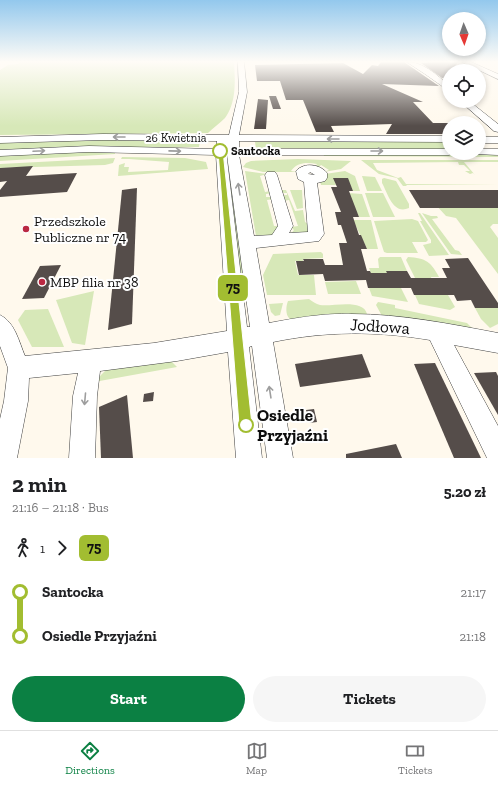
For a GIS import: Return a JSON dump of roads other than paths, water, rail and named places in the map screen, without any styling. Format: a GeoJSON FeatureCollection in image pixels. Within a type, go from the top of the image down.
{"type":"FeatureCollection","features":[{"type":"Feature","properties":{"kind":"street"},"geometry":{"type":"LineString","coordinates":[[243,83],[240,107],[229,121],[227,144],[238,339],[249,458]]}},
{"type":"Feature","properties":{"kind":"street"},"geometry":{"type":"LineString","coordinates":[[473,108],[498,129]]}},
{"type":"Feature","properties":{"kind":"street"},"geometry":{"type":"LineString","coordinates":[[480,114],[493,114]]}},
{"type":"Feature","properties":{"kind":"street","name":"26 Kwietnia"},"geometry":{"type":"LineString","coordinates":[[0,140],[85,137],[442,152]]}},
{"type":"Feature","properties":{"kind":"street","name":"26 Kwietnia"},"geometry":{"type":"LineString","coordinates":[[0,153],[89,149],[138,151],[227,144],[442,140]]}},
{"type":"Feature","properties":{"kind":"street"},"geometry":{"type":"LineString","coordinates":[[486,140],[498,140]]}},
{"type":"Feature","properties":{"kind":"street"},"geometry":{"type":"LineString","coordinates":[[227,144],[247,242],[280,458]]}},
{"type":"Feature","properties":{"kind":"street"},"geometry":{"type":"LineString","coordinates":[[486,152],[498,152]]}},
{"type":"Feature","properties":{"kind":"street"},"geometry":{"type":"LineString","coordinates":[[271,175],[286,226],[277,240]]}},
{"type":"Feature","properties":{"kind":"street"},"geometry":{"type":"LineString","coordinates":[[247,242],[309,239],[314,237],[316,234],[310,180]]}},
{"type":"Feature","properties":{"kind":"street","name":"Jodłowa"},"geometry":{"type":"LineString","coordinates":[[261,333],[291,328],[353,323],[376,324],[438,332],[498,343]]}},
{"type":"Feature","properties":{"kind":"street"},"geometry":{"type":"LineString","coordinates":[[0,325],[5,332],[19,368],[16,401],[4,458]]}},
{"type":"Feature","properties":{"kind":"street"},"geometry":{"type":"LineString","coordinates":[[438,332],[440,339],[498,452]]}},
{"type":"Feature","properties":{"kind":"street"},"geometry":{"type":"LineString","coordinates":[[19,368],[186,349],[261,333]]}},
{"type":"Feature","properties":{"kind":"street"},"geometry":{"type":"LineString","coordinates":[[82,458],[85,396],[91,361]]}},
{"type":"Feature","properties":{"kind":"place","name":"Santocka"},"geometry":{"type":"Point","coordinates":[220,151]}},
{"type":"Feature","properties":{"kind":"place","name":"Przedszkole Publiczne nr 74"},"geometry":{"type":"Point","coordinates":[26,229]}},
{"type":"Feature","properties":{"kind":"place","name":"MBP filia nr 38"},"geometry":{"type":"Point","coordinates":[42,282]}},
{"type":"Feature","properties":{"kind":"place","name":"Osiedle Przyjaźni"},"geometry":{"type":"Point","coordinates":[246,425]}}]}
